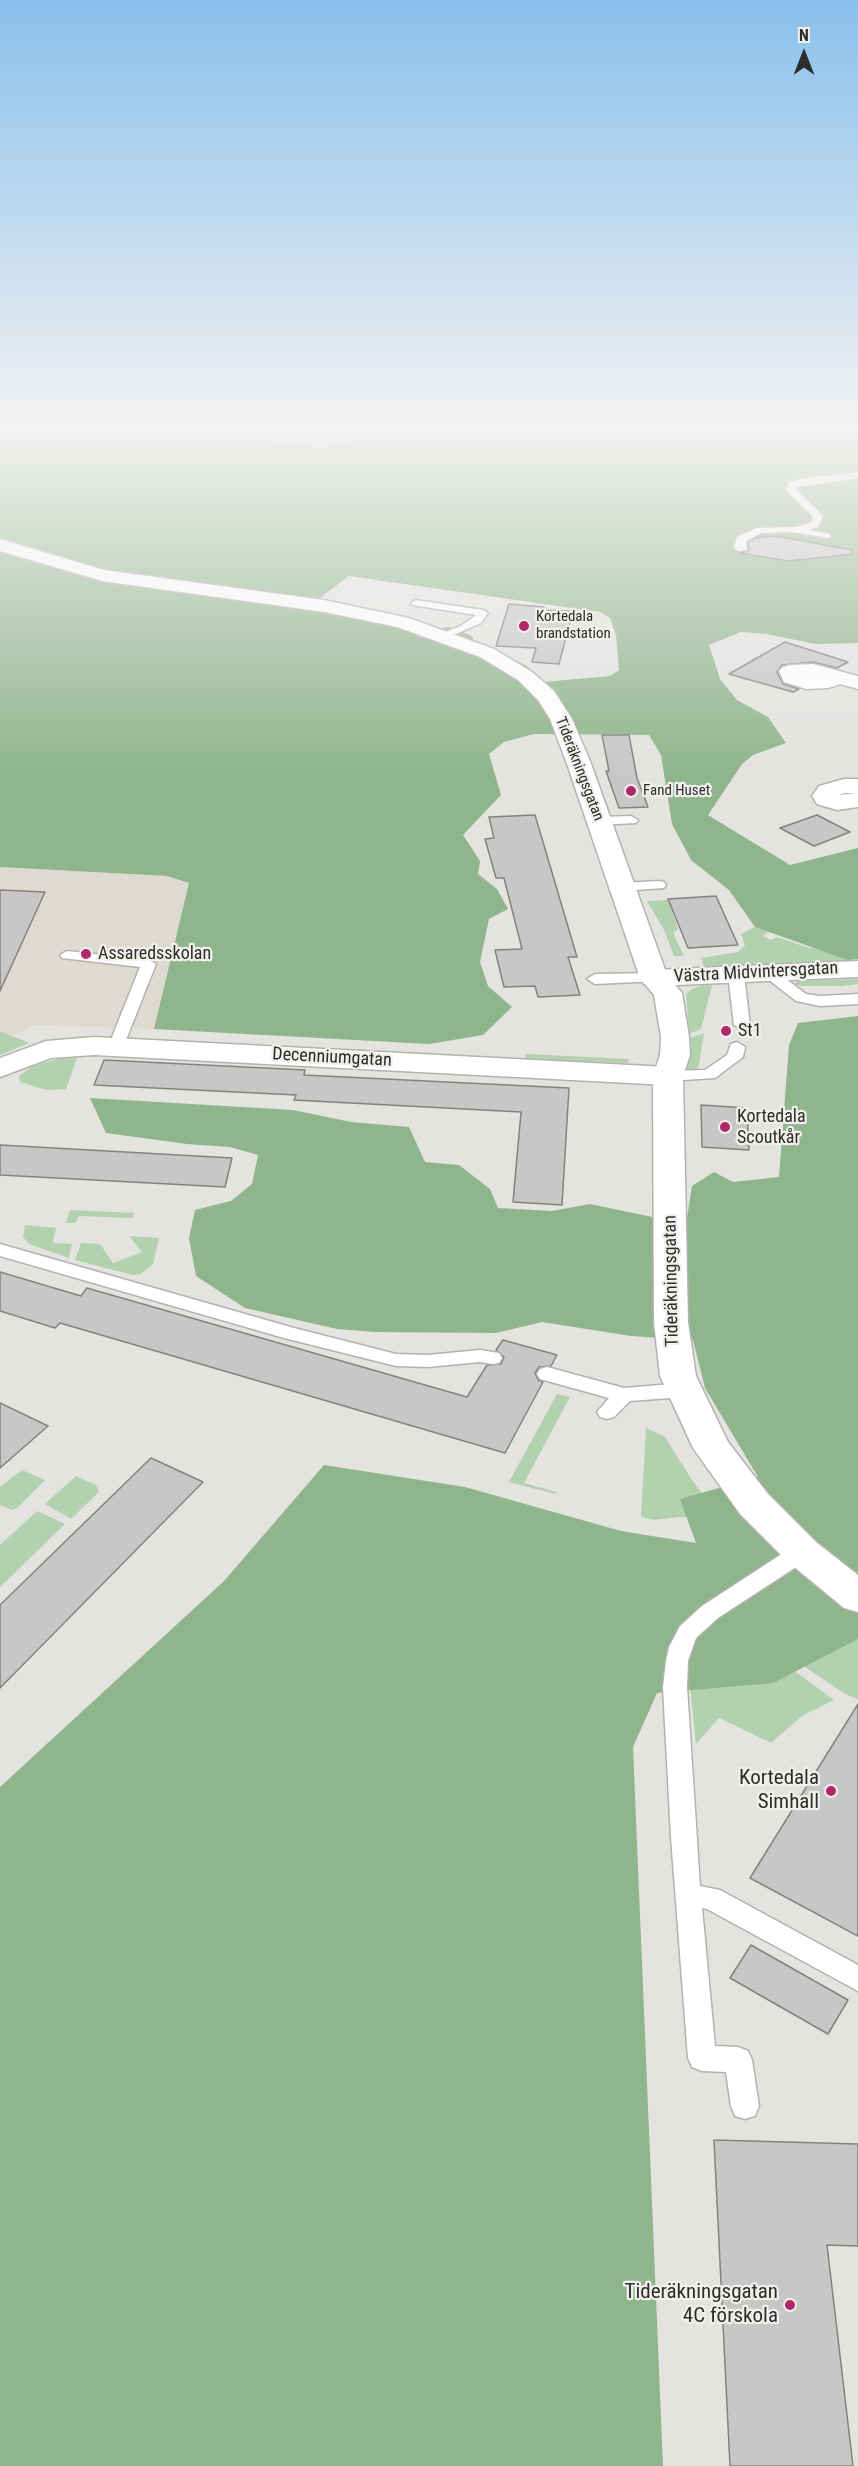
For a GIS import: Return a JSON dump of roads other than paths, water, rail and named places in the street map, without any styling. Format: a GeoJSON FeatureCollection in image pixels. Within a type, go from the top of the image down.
{"type":"FeatureCollection","features":[{"type":"Feature","properties":{"kind":"street","name":"Tideräkningsgatan"},"geometry":{"type":"LineString","coordinates":[[0,545],[64,566],[102,575],[333,607],[402,622],[487,653],[510,665],[546,696],[561,719],[654,978],[651,995],[655,1053],[668,1076],[671,1322],[674,1359],[684,1390],[711,1448],[754,1504],[802,1552],[858,1597]]}},
{"type":"Feature","properties":{"kind":"street"},"geometry":{"type":"LineString","coordinates":[[858,786],[844,786],[827,791],[824,796],[825,799],[837,803],[847,804],[858,800]]}},
{"type":"Feature","properties":{"kind":"street","name":"Västra Midvintersgatan"},"geometry":{"type":"LineString","coordinates":[[654,978],[858,969]]}},
{"type":"Feature","properties":{"kind":"street","name":"Decenniumgatan"},"geometry":{"type":"LineString","coordinates":[[0,1068],[24,1057],[57,1048],[116,1047],[668,1076]]}},
{"type":"Feature","properties":{"kind":"lane"},"geometry":{"type":"LineString","coordinates":[[740,544],[739,548],[743,548]]}},
{"type":"Feature","properties":{"kind":"lane"},"geometry":{"type":"LineString","coordinates":[[416,603],[483,613],[471,624],[444,636]]}},
{"type":"Feature","properties":{"kind":"lane"},"geometry":{"type":"LineString","coordinates":[[599,821],[631,820]]}},
{"type":"Feature","properties":{"kind":"lane"},"geometry":{"type":"LineString","coordinates":[[623,887],[659,885]]}},
{"type":"Feature","properties":{"kind":"lane"},"geometry":{"type":"LineString","coordinates":[[67,955],[149,964],[116,1047]]}},
{"type":"Feature","properties":{"kind":"lane"},"geometry":{"type":"LineString","coordinates":[[769,973],[801,998],[820,1001],[858,999]]}},
{"type":"Feature","properties":{"kind":"lane"},"geometry":{"type":"LineString","coordinates":[[736,975],[742,1025]]}},
{"type":"Feature","properties":{"kind":"lane"},"geometry":{"type":"LineString","coordinates":[[595,978],[654,978]]}},
{"type":"Feature","properties":{"kind":"lane"},"geometry":{"type":"LineString","coordinates":[[668,1076],[709,1075],[735,1057],[737,1047]]}},
{"type":"Feature","properties":{"kind":"lane"},"geometry":{"type":"LineString","coordinates":[[0,1250],[291,1334],[396,1360],[428,1361],[480,1356],[492,1358]]}},
{"type":"Feature","properties":{"kind":"lane"},"geometry":{"type":"LineString","coordinates":[[547,1374],[624,1395],[684,1390]]}},
{"type":"Feature","properties":{"kind":"lane"},"geometry":{"type":"LineString","coordinates":[[607,1412],[624,1395]]}},
{"type":"Feature","properties":{"kind":"lane"},"geometry":{"type":"LineString","coordinates":[[745,2106],[738,2060],[702,2058],[683,1837],[675,1687],[680,1647],[688,1632],[710,1612],[802,1552]]}},
{"type":"Feature","properties":{"kind":"lane"},"geometry":{"type":"LineString","coordinates":[[689,1896],[711,1898],[858,1979]]}},
{"type":"Feature","properties":{"kind":"place","name":"Kortedala brandstation"},"geometry":{"type":"Point","coordinates":[524,626]}},
{"type":"Feature","properties":{"kind":"place","name":"Fand Huset"},"geometry":{"type":"Point","coordinates":[631,791]}},
{"type":"Feature","properties":{"kind":"place","name":"Assaredsskolan"},"geometry":{"type":"Point","coordinates":[86,954]}},
{"type":"Feature","properties":{"kind":"place","name":"St1"},"geometry":{"type":"Point","coordinates":[726,1031]}},
{"type":"Feature","properties":{"kind":"place","name":"Kortedala Scoutkår"},"geometry":{"type":"Point","coordinates":[725,1127]}},
{"type":"Feature","properties":{"kind":"place","name":"Kortedala Simhall"},"geometry":{"type":"Point","coordinates":[831,1791]}},
{"type":"Feature","properties":{"kind":"place","name":"Tideräkningsgatan 4C förskola"},"geometry":{"type":"Point","coordinates":[790,2305]}}]}
